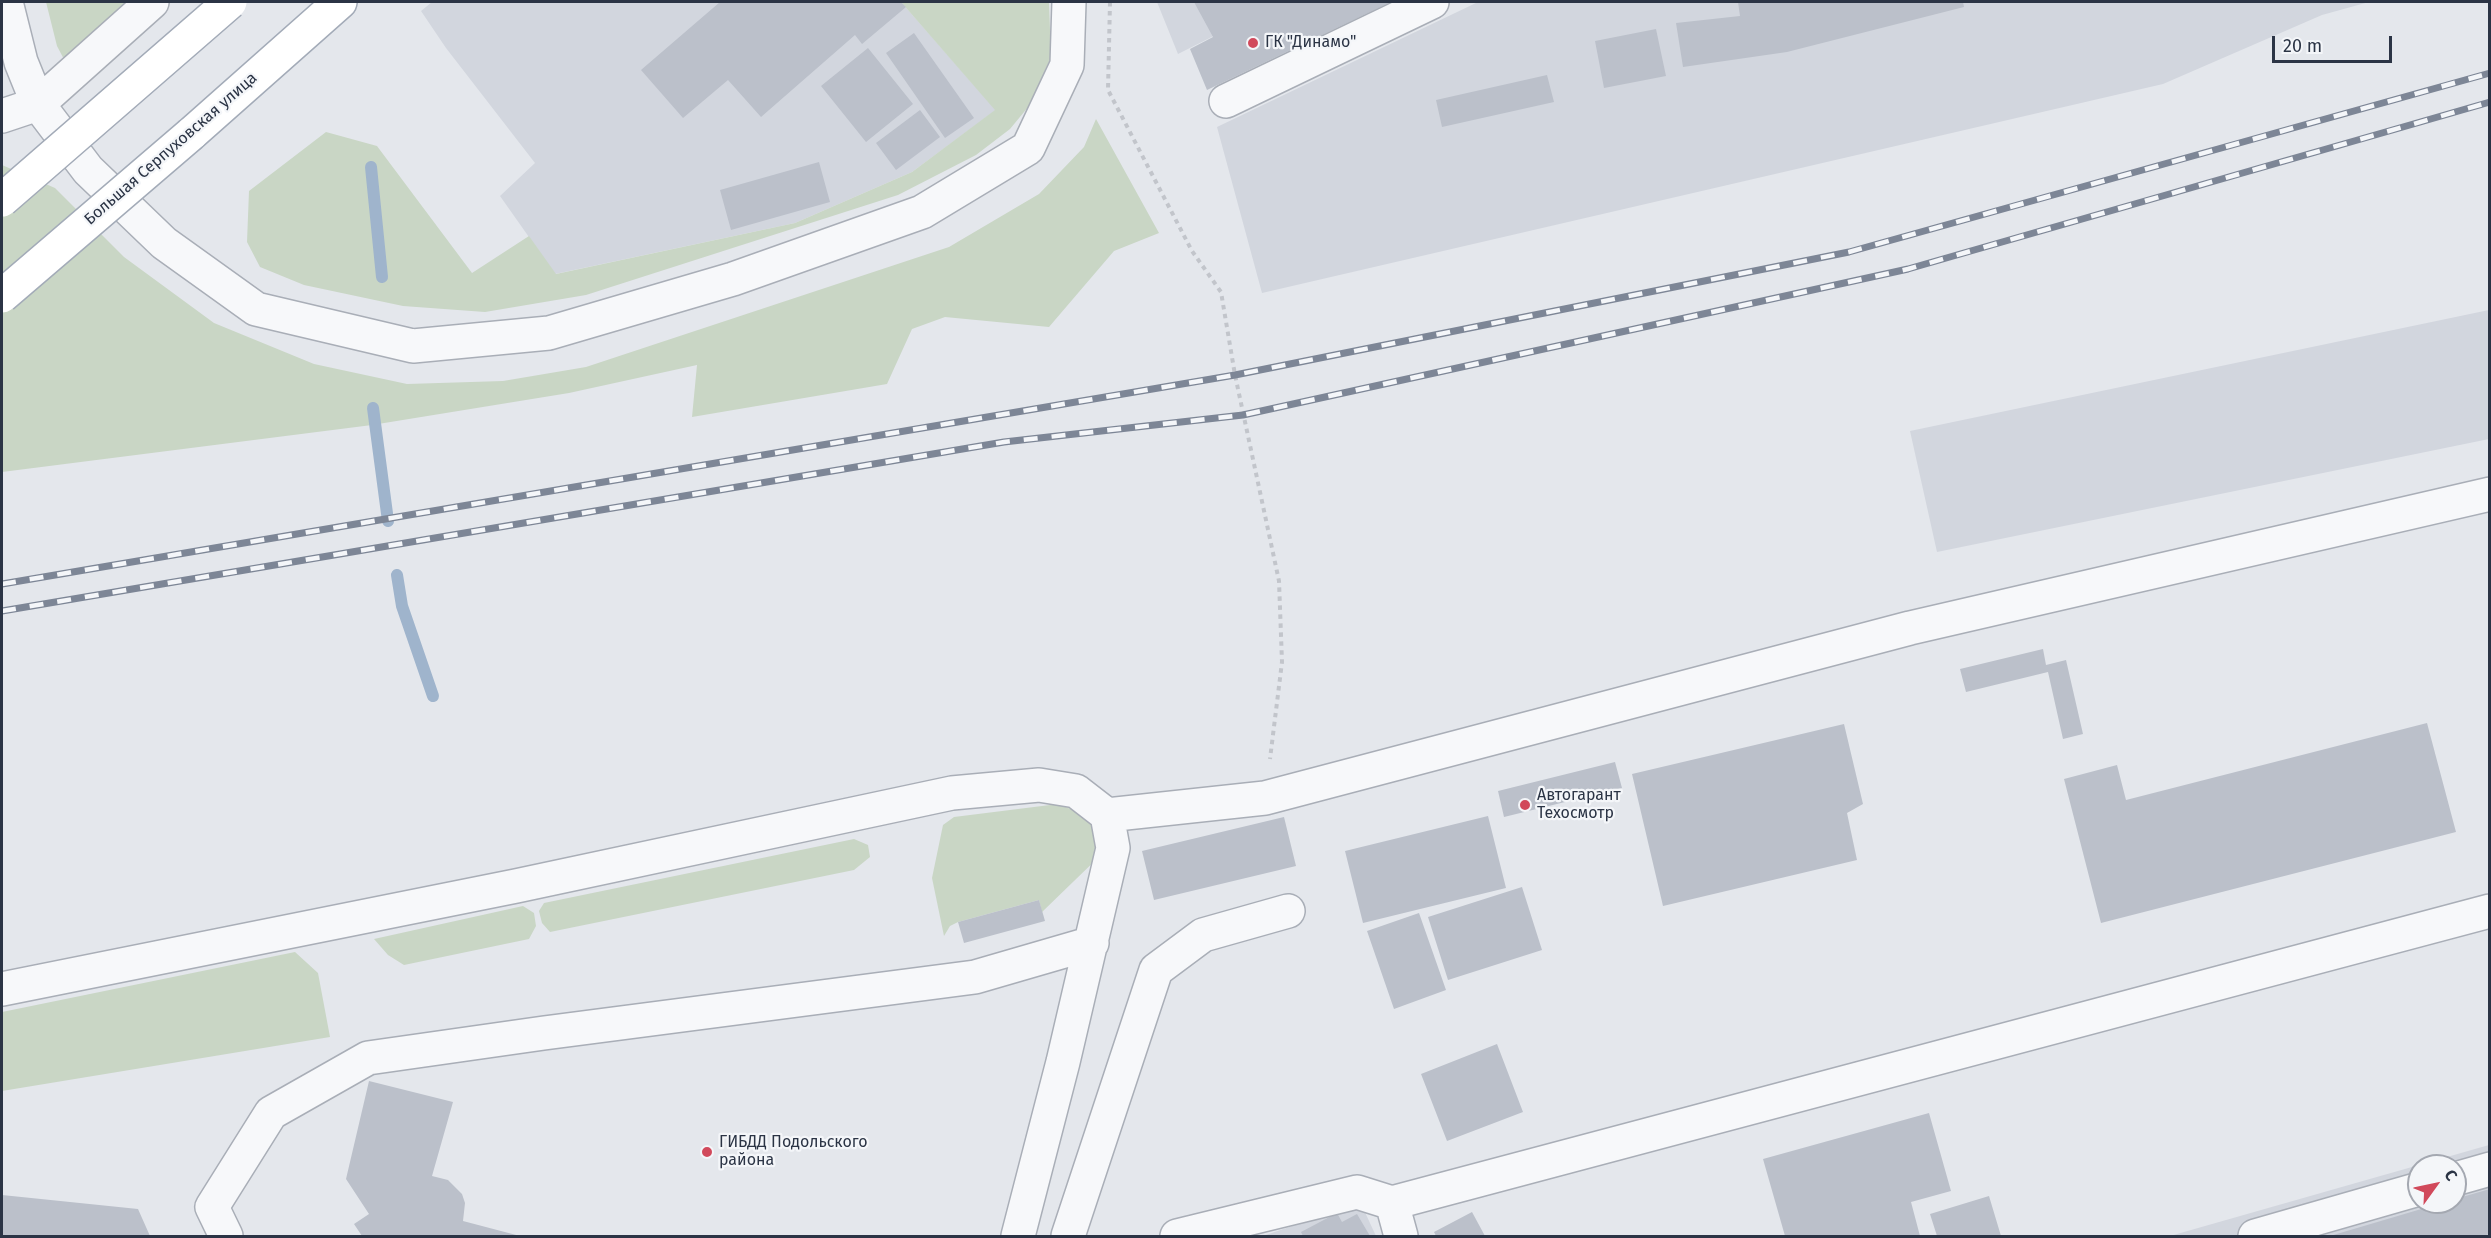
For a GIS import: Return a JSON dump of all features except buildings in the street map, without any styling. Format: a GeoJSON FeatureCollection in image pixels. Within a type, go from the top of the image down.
{"type":"FeatureCollection","features":[{"type":"Feature","properties":{"kind":"main road"},"geometry":{"type":"LineString","coordinates":[[2,200],[230,2]]}},
{"type":"Feature","properties":{"kind":"main road","name":"Большая Серпуховская улица"},"geometry":{"type":"LineString","coordinates":[[2,296],[191,134],[340,2]]}},
{"type":"Feature","properties":{"kind":"street"},"geometry":{"type":"LineString","coordinates":[[6,2],[21,62],[38,104],[88,170],[164,243],[256,309],[413,346],[549,333],[732,279],[922,212],[1028,148],[1067,65],[1069,2]]}},
{"type":"Feature","properties":{"kind":"street"},"geometry":{"type":"LineString","coordinates":[[2,116],[38,104],[152,2]]}},
{"type":"Feature","properties":{"kind":"street"},"geometry":{"type":"LineString","coordinates":[[1226,101],[1432,2]]}},
{"type":"Feature","properties":{"kind":"street"},"geometry":{"type":"LineString","coordinates":[[1107,815],[1265,798],[1910,628],[2490,494]]}},
{"type":"Feature","properties":{"kind":"street"},"geometry":{"type":"LineString","coordinates":[[2,989],[516,886],[952,793],[1039,786],[1076,791],[1107,815],[1113,848],[1063,1062],[1018,1236]]}},
{"type":"Feature","properties":{"kind":"street"},"geometry":{"type":"LineString","coordinates":[[1068,1236],[1156,970],[1203,935],[1288,911]]}},
{"type":"Feature","properties":{"kind":"street"},"geometry":{"type":"LineString","coordinates":[[1177,1236],[1357,1192],[1392,1203],[2490,911]]}},
{"type":"Feature","properties":{"kind":"street"},"geometry":{"type":"LineString","coordinates":[[226,1236],[212,1207],[272,1113],[368,1058],[975,977],[1092,942]]}},
{"type":"Feature","properties":{"kind":"street"},"geometry":{"type":"LineString","coordinates":[[2467,1176],[2490,1169]]}},
{"type":"Feature","properties":{"kind":"street"},"geometry":{"type":"LineString","coordinates":[[2255,1236],[2407,1192]]}},
{"type":"Feature","properties":{"kind":"street"},"geometry":{"type":"LineString","coordinates":[[1392,1203],[1401,1236]]}},
{"type":"Feature","properties":{"kind":"path"},"geometry":{"type":"LineString","coordinates":[[1110,2],[1108,90],[1192,251],[1221,292],[1235,375],[1279,581],[1282,662],[1265,798]]}},
{"type":"Feature","properties":{"kind":"shaded area"},"geometry":{"type":"Polygon","coordinates":[[[432,2],[901,2],[996,110],[912,172],[795,223],[555,274],[500,196],[535,163],[446,48],[421,11],[432,2]]]}},
{"type":"Feature","properties":{"kind":"shaded area"},"geometry":{"type":"Polygon","coordinates":[[[1157,2],[1281,2],[1178,54],[1157,2]]]}},
{"type":"Feature","properties":{"kind":"shaded area"},"geometry":{"type":"Polygon","coordinates":[[[1478,2],[2369,2],[2322,15],[2163,84],[1262,293],[1217,127],[1478,2]]]}},
{"type":"Feature","properties":{"kind":"shaded area"},"geometry":{"type":"Polygon","coordinates":[[[2489,310],[2489,439],[1937,552],[1910,431],[2489,310]]]}},
{"type":"Feature","properties":{"kind":"shaded area"},"geometry":{"type":"Polygon","coordinates":[[[2489,1145],[2489,1236],[2170,1236],[2407,1168],[2407,1214],[2467,1214],[2467,1154],[2457,1154],[2489,1145]]]}},
{"type":"Feature","properties":{"kind":"shaded area"},"geometry":{"type":"Polygon","coordinates":[[[1363,1208],[1376,1236],[1263,1236],[1336,1211],[1363,1208]]]}},
{"type":"Feature","properties":{"kind":"green space"},"geometry":{"type":"Polygon","coordinates":[[[46,2],[137,2],[67,65],[57,46],[46,2]]]}},
{"type":"Feature","properties":{"kind":"green space"},"geometry":{"type":"Polygon","coordinates":[[[901,2],[1049,2],[1051,57],[1029,106],[1010,129],[976,155],[898,195],[586,295],[485,312],[403,306],[304,285],[260,267],[247,242],[249,191],[326,132],[377,146],[472,273],[529,236],[556,274],[795,223],[912,172],[995,110],[901,2]]]}},
{"type":"Feature","properties":{"kind":"green space"},"geometry":{"type":"Polygon","coordinates":[[[1096,119],[1159,233],[1114,251],[1049,327],[945,317],[912,329],[887,384],[692,417],[697,365],[569,393],[372,425],[2,472],[2,165],[55,188],[124,257],[214,323],[314,364],[407,384],[503,381],[586,367],[949,247],[1039,194],[1084,147],[1096,119]]]}},
{"type":"Feature","properties":{"kind":"green space"},"geometry":{"type":"Polygon","coordinates":[[[1058,804],[1094,818],[1105,851],[1042,912],[1039,900],[958,922],[950,926],[944,936],[932,878],[943,825],[954,817],[1058,804]]]}},
{"type":"Feature","properties":{"kind":"green space"},"geometry":{"type":"Polygon","coordinates":[[[854,839],[868,845],[870,857],[854,870],[550,932],[542,923],[539,911],[544,903],[854,839]]]}},
{"type":"Feature","properties":{"kind":"green space"},"geometry":{"type":"Polygon","coordinates":[[[523,906],[534,913],[536,926],[529,939],[404,965],[388,955],[374,939],[523,906]]]}},
{"type":"Feature","properties":{"kind":"green space"},"geometry":{"type":"Polygon","coordinates":[[[295,952],[318,973],[330,1037],[2,1091],[2,1012],[295,952]]]}},
{"type":"Feature","properties":{"kind":"waterway"},"geometry":{"type":"LineString","coordinates":[[371,167],[382,277]]}},
{"type":"Feature","properties":{"kind":"waterway"},"geometry":{"type":"LineString","coordinates":[[373,408],[388,521]]}},
{"type":"Feature","properties":{"kind":"waterway"},"geometry":{"type":"LineString","coordinates":[[397,575],[402,606],[433,696]]}},
{"type":"Feature","properties":{"kind":"railway"},"geometry":{"type":"LineString","coordinates":[[2,584],[1235,375],[1849,252],[2490,73]]}},
{"type":"Feature","properties":{"kind":"railway"},"geometry":{"type":"LineString","coordinates":[[2,611],[1004,442],[1243,415],[1908,269],[2490,102]]}},
{"type":"Feature","properties":{"kind":"place","name":"ГК \"Динамо\""},"geometry":{"type":"Point","coordinates":[1253,43]}},
{"type":"Feature","properties":{"kind":"place","name":"Автогарант Техосмотр"},"geometry":{"type":"Point","coordinates":[1525,805]}},
{"type":"Feature","properties":{"kind":"place","name":"ГИБДД Подольского района"},"geometry":{"type":"Point","coordinates":[707,1152]}}]}
